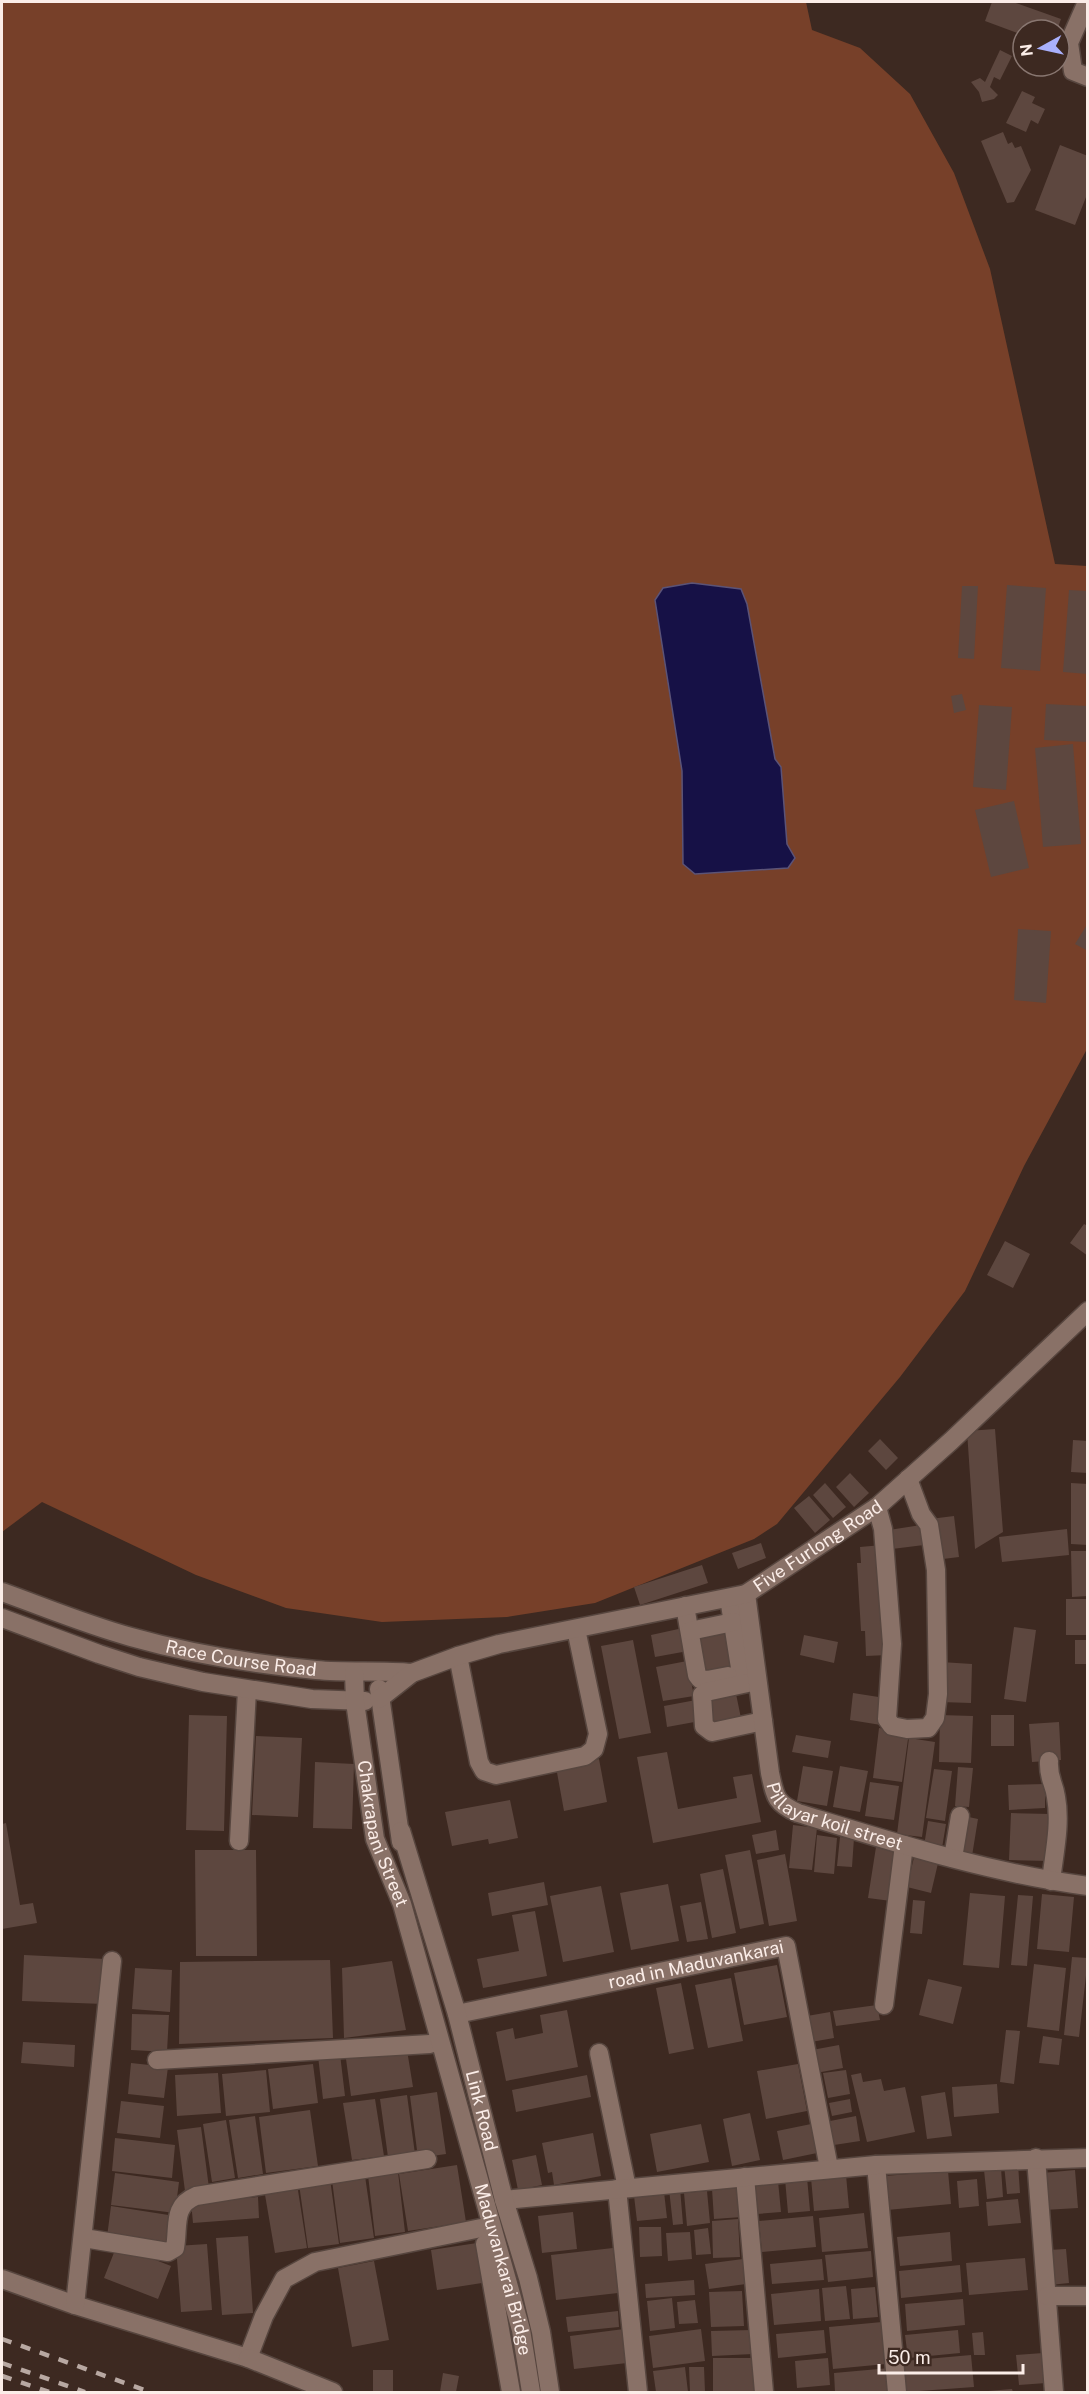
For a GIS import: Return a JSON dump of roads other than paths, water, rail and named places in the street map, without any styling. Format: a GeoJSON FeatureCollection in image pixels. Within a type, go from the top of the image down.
{"type":"FeatureCollection","features":[{"type":"Feature","properties":{"kind":"street"},"geometry":{"type":"LineString","coordinates":[[1087,2],[1069,43],[1073,71],[1088,77]]}},
{"type":"Feature","properties":{"kind":"street","name":"Five Furlong Road"},"geometry":{"type":"LineString","coordinates":[[379,1699],[412,1673],[499,1644],[737,1596],[877,1507],[1088,1311]]}},
{"type":"Feature","properties":{"kind":"street"},"geometry":{"type":"LineString","coordinates":[[877,1507],[883,1529],[892,1644],[887,1719],[892,1726],[922,1730],[928,1728],[935,1718],[938,1694],[936,1570],[929,1525],[921,1514],[908,1479]]}},
{"type":"Feature","properties":{"kind":"street","name":"Race Course Road"},"geometry":{"type":"LineString","coordinates":[[2,1592],[130,1637],[175,1649],[236,1660],[354,1672]]}},
{"type":"Feature","properties":{"kind":"street"},"geometry":{"type":"LineString","coordinates":[[737,1596],[733,1622],[751,1675]]}},
{"type":"Feature","properties":{"kind":"street","name":"Pillayar koil street"},"geometry":{"type":"LineString","coordinates":[[737,1596],[751,1675],[763,1721],[775,1796],[783,1807],[934,1855],[1051,1881],[1088,1886]]}},
{"type":"Feature","properties":{"kind":"street"},"geometry":{"type":"LineString","coordinates":[[685,1606],[700,1679],[751,1675]]}},
{"type":"Feature","properties":{"kind":"street"},"geometry":{"type":"LineString","coordinates":[[2,1618],[139,1667],[247,1690],[355,1702],[379,1699]]}},
{"type":"Feature","properties":{"kind":"street"},"geometry":{"type":"LineString","coordinates":[[690,1631],[733,1622]]}},
{"type":"Feature","properties":{"kind":"street"},"geometry":{"type":"LineString","coordinates":[[458,1656],[479,1762],[484,1771],[496,1775],[585,1756],[594,1749],[598,1734],[576,1629]]}},
{"type":"Feature","properties":{"kind":"street","name":"Five Furlong Road"},"geometry":{"type":"LineString","coordinates":[[354,1672],[378,1670],[412,1673]]}},
{"type":"Feature","properties":{"kind":"street","name":"Chakrapani Street"},"geometry":{"type":"LineString","coordinates":[[378,1670],[379,1699],[393,1797],[401,1831],[402,1904]]}},
{"type":"Feature","properties":{"kind":"street","name":"Chakrapani Street"},"geometry":{"type":"LineString","coordinates":[[354,1672],[355,1702],[375,1839],[402,1904]]}},
{"type":"Feature","properties":{"kind":"street"},"geometry":{"type":"LineString","coordinates":[[751,1675],[702,1695],[704,1726],[712,1732],[763,1721]]}},
{"type":"Feature","properties":{"kind":"street"},"geometry":{"type":"LineString","coordinates":[[239,1841],[247,1690]]}},
{"type":"Feature","properties":{"kind":"street"},"geometry":{"type":"LineString","coordinates":[[1049,1761],[1048,1776],[1056,1796],[1057,1823],[1051,1881]]}},
{"type":"Feature","properties":{"kind":"street"},"geometry":{"type":"LineString","coordinates":[[953,1858],[960,1816]]}},
{"type":"Feature","properties":{"kind":"street","name":"Link Road"},"geometry":{"type":"LineString","coordinates":[[401,1831],[457,2014],[504,2200],[539,2321],[550,2392]]}},
{"type":"Feature","properties":{"kind":"street","name":"Link Road"},"geometry":{"type":"LineString","coordinates":[[375,1839],[481,2228],[490,2265],[512,2392]]}},
{"type":"Feature","properties":{"kind":"street"},"geometry":{"type":"LineString","coordinates":[[884,2005],[904,1845]]}},
{"type":"Feature","properties":{"kind":"street","name":"Maduvankarai Bridge"},"geometry":{"type":"LineString","coordinates":[[402,1904],[521,2330],[531,2392]]}},
{"type":"Feature","properties":{"kind":"street","name":"road in Maduvankarai"},"geometry":{"type":"LineString","coordinates":[[457,2014],[786,1946],[829,2168]]}},
{"type":"Feature","properties":{"kind":"street"},"geometry":{"type":"LineString","coordinates":[[75,2305],[112,1961]]}},
{"type":"Feature","properties":{"kind":"street"},"geometry":{"type":"LineString","coordinates":[[157,2060],[430,2044]]}},
{"type":"Feature","properties":{"kind":"street"},"geometry":{"type":"LineString","coordinates":[[599,2053],[622,2188],[638,2392]]}},
{"type":"Feature","properties":{"kind":"street"},"geometry":{"type":"LineString","coordinates":[[504,2200],[829,2168],[1036,2158],[1088,2158]]}},
{"type":"Feature","properties":{"kind":"street"},"geometry":{"type":"LineString","coordinates":[[1036,2158],[1054,2392]]}},
{"type":"Feature","properties":{"kind":"street"},"geometry":{"type":"LineString","coordinates":[[84,2238],[168,2252],[175,2248],[180,2207],[185,2201],[196,2196],[427,2159]]}},
{"type":"Feature","properties":{"kind":"street"},"geometry":{"type":"LineString","coordinates":[[876,2165],[897,2392]]}},
{"type":"Feature","properties":{"kind":"street"},"geometry":{"type":"LineString","coordinates":[[745,2178],[764,2392]]}},
{"type":"Feature","properties":{"kind":"street"},"geometry":{"type":"LineString","coordinates":[[248,2358],[264,2316],[284,2280],[315,2262],[481,2228]]}},
{"type":"Feature","properties":{"kind":"street"},"geometry":{"type":"LineString","coordinates":[[2,2279],[75,2305],[248,2358],[333,2392]]}},
{"type":"Feature","properties":{"kind":"street"},"geometry":{"type":"LineString","coordinates":[[1047,2296],[1088,2296]]}},
{"type":"Feature","properties":{"kind":"railway"},"geometry":{"type":"LineString","coordinates":[[2,2339],[150,2392]]}},
{"type":"Feature","properties":{"kind":"railway"},"geometry":{"type":"LineString","coordinates":[[2,2363],[85,2392]]}},
{"type":"Feature","properties":{"kind":"railway"},"geometry":{"type":"LineString","coordinates":[[2,2376],[49,2392]]}}]}
